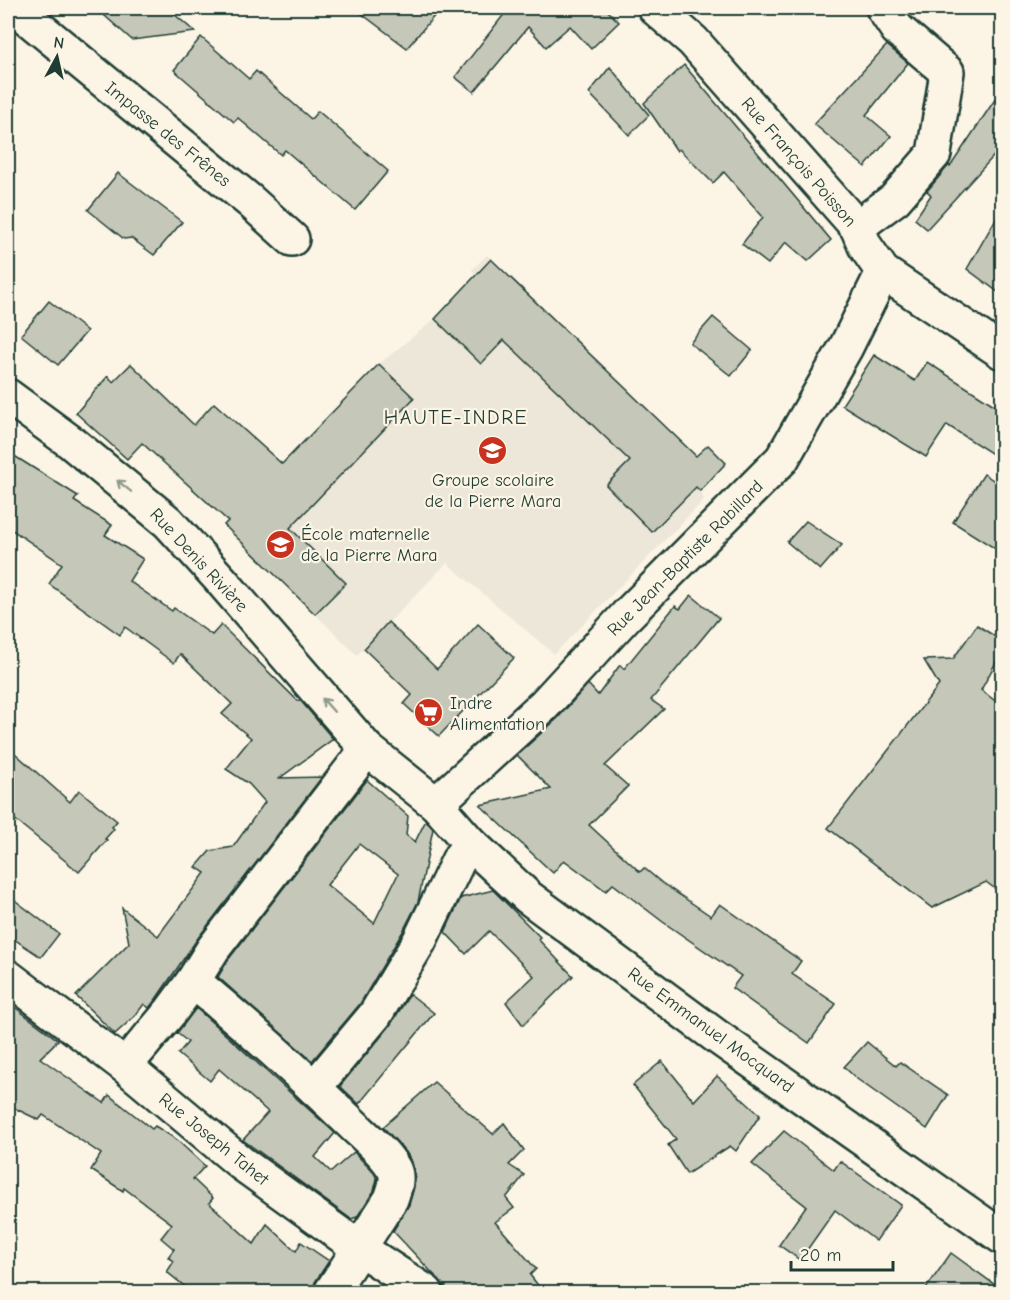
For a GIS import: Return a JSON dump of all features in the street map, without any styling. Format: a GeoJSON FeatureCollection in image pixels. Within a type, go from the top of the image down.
{"type":"FeatureCollection","features":[{"type":"Feature","properties":{"kind":"street","name":"Impasse des Frênes"},"geometry":{"type":"LineString","coordinates":[[15,8],[250,201],[292,239]]}},
{"type":"Feature","properties":{"kind":"street","name":"Rue François Poisson"},"geometry":{"type":"LineString","coordinates":[[655,8],[693,41],[857,227],[865,246],[883,272],[1002,351]]}},
{"type":"Feature","properties":{"kind":"street"},"geometry":{"type":"LineString","coordinates":[[857,227],[895,199],[934,154],[947,72],[897,29],[884,8]]}},
{"type":"Feature","properties":{"kind":"street","name":"Rue Jean-Baptiste Rabillard"},"geometry":{"type":"LineString","coordinates":[[436,804],[544,705],[626,616],[782,459],[846,347],[883,272]]}},
{"type":"Feature","properties":{"kind":"street","name":"Rue Denis Rivière"},"geometry":{"type":"LineString","coordinates":[[8,396],[72,443],[168,522],[367,749],[436,804]]}},
{"type":"Feature","properties":{"kind":"street"},"geometry":{"type":"LineString","coordinates":[[125,1066],[193,981],[213,949],[367,749]]}},
{"type":"Feature","properties":{"kind":"street","name":"Rue Emmanuel Mocquard"},"geometry":{"type":"LineString","coordinates":[[436,804],[471,844],[528,897],[706,1029],[1002,1237]]}},
{"type":"Feature","properties":{"kind":"street"},"geometry":{"type":"LineString","coordinates":[[314,1088],[375,1015],[419,942],[460,857],[471,844]]}},
{"type":"Feature","properties":{"kind":"street","name":"Rue Joseph Tahet"},"geometry":{"type":"LineString","coordinates":[[8,977],[125,1066],[241,1163],[426,1293]]}},
{"type":"Feature","properties":{"kind":"street"},"geometry":{"type":"LineString","coordinates":[[193,981],[314,1088],[383,1155],[395,1170],[396,1182],[391,1200],[331,1293]]}},
{"type":"Feature","properties":{"kind":"shaded area","name":"Groupe scolaire de la Pierre Mara"},"geometry":{"type":"Polygon","coordinates":[[[487,255],[696,456],[708,445],[726,463],[700,490],[704,500],[554,654],[447,563],[357,655],[224,525],[379,364],[435,319],[476,275],[472,270],[487,255]]]}},
{"type":"Feature","properties":{"kind":"building"},"geometry":{"type":"Polygon","coordinates":[[[96,8],[167,8],[195,32],[132,40],[96,8]]]}},
{"type":"Feature","properties":{"kind":"building"},"geometry":{"type":"Polygon","coordinates":[[[354,8],[441,8],[407,48],[354,8]]]}},
{"type":"Feature","properties":{"kind":"building"},"geometry":{"type":"Polygon","coordinates":[[[509,8],[605,8],[619,22],[591,49],[570,26],[546,47],[528,27],[474,92],[455,77],[509,8]]]}},
{"type":"Feature","properties":{"kind":"building"},"geometry":{"type":"Polygon","coordinates":[[[201,37],[249,79],[256,71],[311,119],[318,111],[388,171],[355,210],[285,150],[281,155],[238,118],[234,122],[174,70],[201,37]]]}},
{"type":"Feature","properties":{"kind":"building"},"geometry":{"type":"Polygon","coordinates":[[[887,45],[908,63],[866,115],[891,136],[865,167],[814,124],[887,45]]]}},
{"type":"Feature","properties":{"kind":"building"},"geometry":{"type":"Polygon","coordinates":[[[684,65],[831,240],[808,261],[786,242],[768,264],[742,244],[763,217],[724,172],[713,183],[679,149],[677,151],[644,103],[684,65]]]}},
{"type":"Feature","properties":{"kind":"building"},"geometry":{"type":"Polygon","coordinates":[[[610,67],[649,115],[629,135],[589,93],[610,67]]]}},
{"type":"Feature","properties":{"kind":"building"},"geometry":{"type":"Polygon","coordinates":[[[1002,89],[1002,147],[927,229],[915,219],[931,195],[927,191],[949,165],[950,167],[1002,89]]]}},
{"type":"Feature","properties":{"kind":"building"},"geometry":{"type":"Polygon","coordinates":[[[118,173],[182,222],[154,255],[131,238],[124,239],[88,210],[118,173]]]}},
{"type":"Feature","properties":{"kind":"building"},"geometry":{"type":"Polygon","coordinates":[[[1002,208],[1002,295],[967,269],[1002,208]]]}},
{"type":"Feature","properties":{"kind":"building"},"geometry":{"type":"Polygon","coordinates":[[[491,259],[696,456],[708,445],[726,463],[700,491],[696,487],[652,532],[606,485],[630,461],[504,340],[481,364],[435,319],[491,259]]]}},
{"type":"Feature","properties":{"kind":"building"},"geometry":{"type":"Polygon","coordinates":[[[49,301],[87,331],[58,365],[21,335],[49,301]]]}},
{"type":"Feature","properties":{"kind":"building"},"geometry":{"type":"Polygon","coordinates":[[[713,317],[752,350],[731,376],[690,343],[713,317]]]}},
{"type":"Feature","properties":{"kind":"building"},"geometry":{"type":"Polygon","coordinates":[[[874,355],[915,381],[927,362],[1002,410],[1002,460],[947,425],[926,457],[842,405],[874,355]]]}},
{"type":"Feature","properties":{"kind":"building"},"geometry":{"type":"Polygon","coordinates":[[[131,364],[194,425],[214,403],[282,464],[379,364],[414,398],[290,528],[346,583],[315,614],[224,525],[228,521],[142,443],[127,459],[76,413],[108,376],[113,382],[131,364]]]}},
{"type":"Feature","properties":{"kind":"building"},"geometry":{"type":"Polygon","coordinates":[[[8,452],[78,496],[74,501],[112,525],[105,535],[143,559],[129,581],[172,611],[174,608],[212,635],[221,625],[298,701],[300,700],[333,739],[280,778],[322,777],[198,938],[149,1008],[144,1004],[135,1016],[115,1034],[76,996],[129,943],[122,908],[158,936],[205,873],[196,867],[210,851],[233,847],[265,802],[249,784],[226,769],[251,738],[222,714],[232,704],[180,654],[174,663],[125,627],[120,635],[49,584],[62,564],[8,527],[8,452]]]}},
{"type":"Feature","properties":{"kind":"building"},"geometry":{"type":"Polygon","coordinates":[[[984,474],[1002,486],[1002,553],[953,522],[984,474]]]}},
{"type":"Feature","properties":{"kind":"building"},"geometry":{"type":"Polygon","coordinates":[[[806,521],[842,545],[820,570],[787,542],[806,521]]]}},
{"type":"Feature","properties":{"kind":"building"},"geometry":{"type":"Polygon","coordinates":[[[691,595],[719,618],[651,700],[664,709],[605,766],[628,786],[589,825],[640,872],[644,868],[711,916],[720,904],[801,961],[792,974],[836,1004],[809,1043],[732,988],[741,976],[613,884],[606,891],[564,860],[553,873],[480,805],[551,789],[517,755],[558,718],[588,684],[598,695],[620,665],[624,669],[675,606],[680,609],[691,595]]]}},
{"type":"Feature","properties":{"kind":"building"},"geometry":{"type":"Polygon","coordinates":[[[388,622],[437,669],[478,624],[514,658],[439,736],[404,704],[412,695],[364,649],[388,622]]]}},
{"type":"Feature","properties":{"kind":"building"},"geometry":{"type":"Polygon","coordinates":[[[977,625],[1002,641],[1002,651],[981,690],[1002,706],[1002,894],[986,882],[932,908],[828,828],[939,685],[924,660],[953,659],[977,625]]]}},
{"type":"Feature","properties":{"kind":"building"},"geometry":{"type":"Polygon","coordinates":[[[8,747],[70,802],[79,790],[117,821],[112,827],[114,829],[105,839],[107,840],[79,872],[8,814],[8,747]]]}},
{"type":"Feature","properties":{"kind":"building"},"geometry":{"type":"Polygon","coordinates":[[[367,780],[408,816],[406,835],[415,842],[426,820],[433,829],[418,902],[402,933],[360,1004],[312,1061],[218,977],[228,960],[367,780]],[[359,844],[327,885],[374,923],[398,874],[359,844]]]}},
{"type":"Feature","properties":{"kind":"building"},"geometry":{"type":"Polygon","coordinates":[[[493,890],[540,937],[538,939],[573,976],[523,1025],[506,1002],[534,976],[489,931],[466,954],[445,932],[461,898],[493,890]]]}},
{"type":"Feature","properties":{"kind":"building"},"geometry":{"type":"Polygon","coordinates":[[[8,895],[59,934],[41,957],[8,935],[8,895]]]}},
{"type":"Feature","properties":{"kind":"building"},"geometry":{"type":"Polygon","coordinates":[[[410,994],[434,1013],[359,1104],[340,1086],[389,1027],[410,994]]]}},
{"type":"Feature","properties":{"kind":"building"},"geometry":{"type":"Polygon","coordinates":[[[8,1002],[58,1040],[40,1058],[104,1103],[109,1095],[152,1129],[155,1126],[176,1139],[205,1166],[193,1179],[213,1198],[209,1203],[254,1244],[267,1224],[296,1251],[301,1242],[329,1261],[315,1282],[312,1293],[193,1293],[167,1272],[174,1261],[168,1257],[174,1249],[161,1238],[172,1224],[124,1188],[123,1191],[91,1170],[101,1154],[43,1115],[39,1120],[8,1105],[8,1002]]]}},
{"type":"Feature","properties":{"kind":"building"},"geometry":{"type":"Polygon","coordinates":[[[196,1008],[335,1133],[315,1157],[331,1172],[354,1152],[374,1173],[377,1179],[374,1191],[357,1217],[351,1219],[243,1140],[268,1112],[219,1069],[210,1081],[178,1054],[188,1042],[177,1033],[196,1008]]]}},
{"type":"Feature","properties":{"kind":"building"},"geometry":{"type":"Polygon","coordinates":[[[867,1042],[896,1066],[900,1062],[948,1095],[927,1129],[857,1079],[844,1067],[867,1042]]]}},
{"type":"Feature","properties":{"kind":"building"},"geometry":{"type":"Polygon","coordinates":[[[662,1061],[694,1101],[717,1076],[760,1115],[736,1151],[730,1146],[687,1174],[668,1145],[676,1139],[633,1085],[662,1061]]]}},
{"type":"Feature","properties":{"kind":"building"},"geometry":{"type":"Polygon","coordinates":[[[434,1082],[493,1134],[504,1123],[524,1150],[509,1165],[524,1175],[506,1198],[514,1208],[495,1222],[536,1269],[530,1275],[544,1293],[451,1293],[393,1231],[409,1205],[415,1174],[406,1152],[383,1127],[434,1082]]]}},
{"type":"Feature","properties":{"kind":"building"},"geometry":{"type":"Polygon","coordinates":[[[784,1131],[834,1170],[840,1161],[901,1205],[876,1241],[835,1210],[800,1260],[779,1245],[806,1206],[752,1164],[784,1131]]]}},
{"type":"Feature","properties":{"kind":"building"},"geometry":{"type":"Polygon","coordinates":[[[951,1253],[1002,1290],[1002,1293],[923,1293],[951,1253]]]}},
{"type":"Feature","properties":{"kind":"place","name":"Groupe scolaire de la Pierre Mara"},"geometry":{"type":"Point","coordinates":[493,451]}},
{"type":"Feature","properties":{"kind":"place","name":"École maternelle de la Pierre Mara"},"geometry":{"type":"Point","coordinates":[280,544]}},
{"type":"Feature","properties":{"kind":"place","name":"Indre Alimentation"},"geometry":{"type":"Point","coordinates":[429,713]}},
{"type":"Feature","properties":{"kind":"district","name":"HAUTE-INDRE"},"geometry":{"type":"Point","coordinates":[456,417]}}]}
